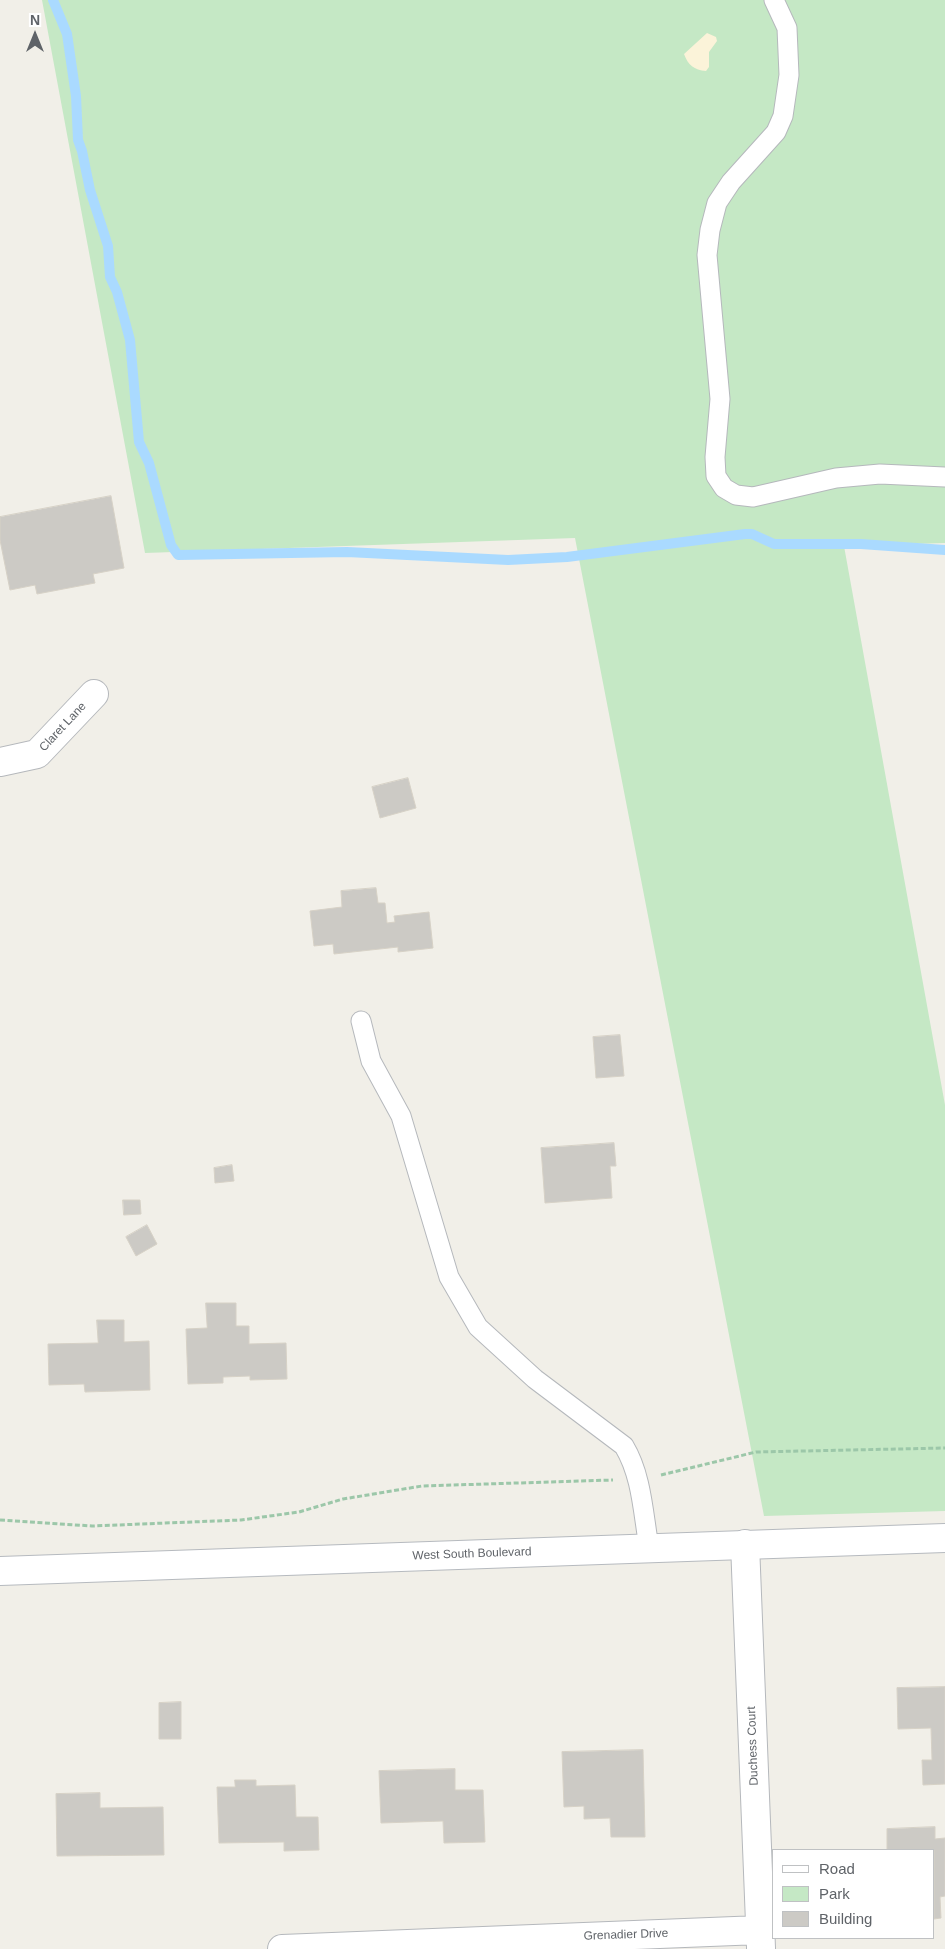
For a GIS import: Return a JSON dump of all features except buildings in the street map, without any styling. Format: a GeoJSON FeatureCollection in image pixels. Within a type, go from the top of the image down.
{"type":"FeatureCollection","features":[{"type":"Feature","properties":{"kind":"street","name":"Claret Lane"},"geometry":{"type":"LineString","coordinates":[[0,762],[37,754],[94,694]]}},
{"type":"Feature","properties":{"kind":"street","name":"West South Boulevard"},"geometry":{"type":"LineString","coordinates":[[0,1571],[945,1538]]}},
{"type":"Feature","properties":{"kind":"street","name":"Duchess Court"},"geometry":{"type":"LineString","coordinates":[[745,1544],[760,1940]]}},
{"type":"Feature","properties":{"kind":"street","name":"Grenadier Drive"},"geometry":{"type":"LineString","coordinates":[[282,1949],[760,1940]]}},
{"type":"Feature","properties":{"kind":"lane"},"geometry":{"type":"LineString","coordinates":[[774,0],[787,28],[789,75],[783,116],[776,132],[731,182],[718,204],[710,230],[707,255],[720,399],[715,457],[716,476],[724,488],[736,495],[753,497],[836,478],[880,474],[945,478]]}},
{"type":"Feature","properties":{"kind":"lane"},"geometry":{"type":"LineString","coordinates":[[362,1021],[371,1061],[402,1116],[449,1278],[478,1327],[535,1379],[624,1446],[633,1461],[638,1479],[649,1548]]}},
{"type":"Feature","properties":{"kind":"path"},"geometry":{"type":"LineString","coordinates":[[0,1520],[92,1526],[241,1520],[299,1512],[343,1499],[422,1486],[638,1479],[756,1452],[945,1448]]}},
{"type":"Feature","properties":{"kind":"green space"},"geometry":{"type":"Polygon","coordinates":[[[42,0],[945,0],[945,543],[844,546],[945,1105],[945,1511],[764,1516],[575,538],[145,553],[42,0]]]}},
{"type":"Feature","properties":{"kind":"sand"},"geometry":{"type":"Polygon","coordinates":[[[707,33],[716,37],[717,41],[709,52],[709,67],[706,71],[692,66],[684,54],[707,33]]]}},
{"type":"Feature","properties":{"kind":"waterway"},"geometry":{"type":"LineString","coordinates":[[53,0],[67,34],[76,96],[78,140],[90,190],[108,246],[110,277],[117,292],[130,340],[139,442],[149,463],[171,545],[178,555],[347,552],[508,560],[567,557],[745,534],[752,534],[774,544],[861,544],[945,550]]}}]}
